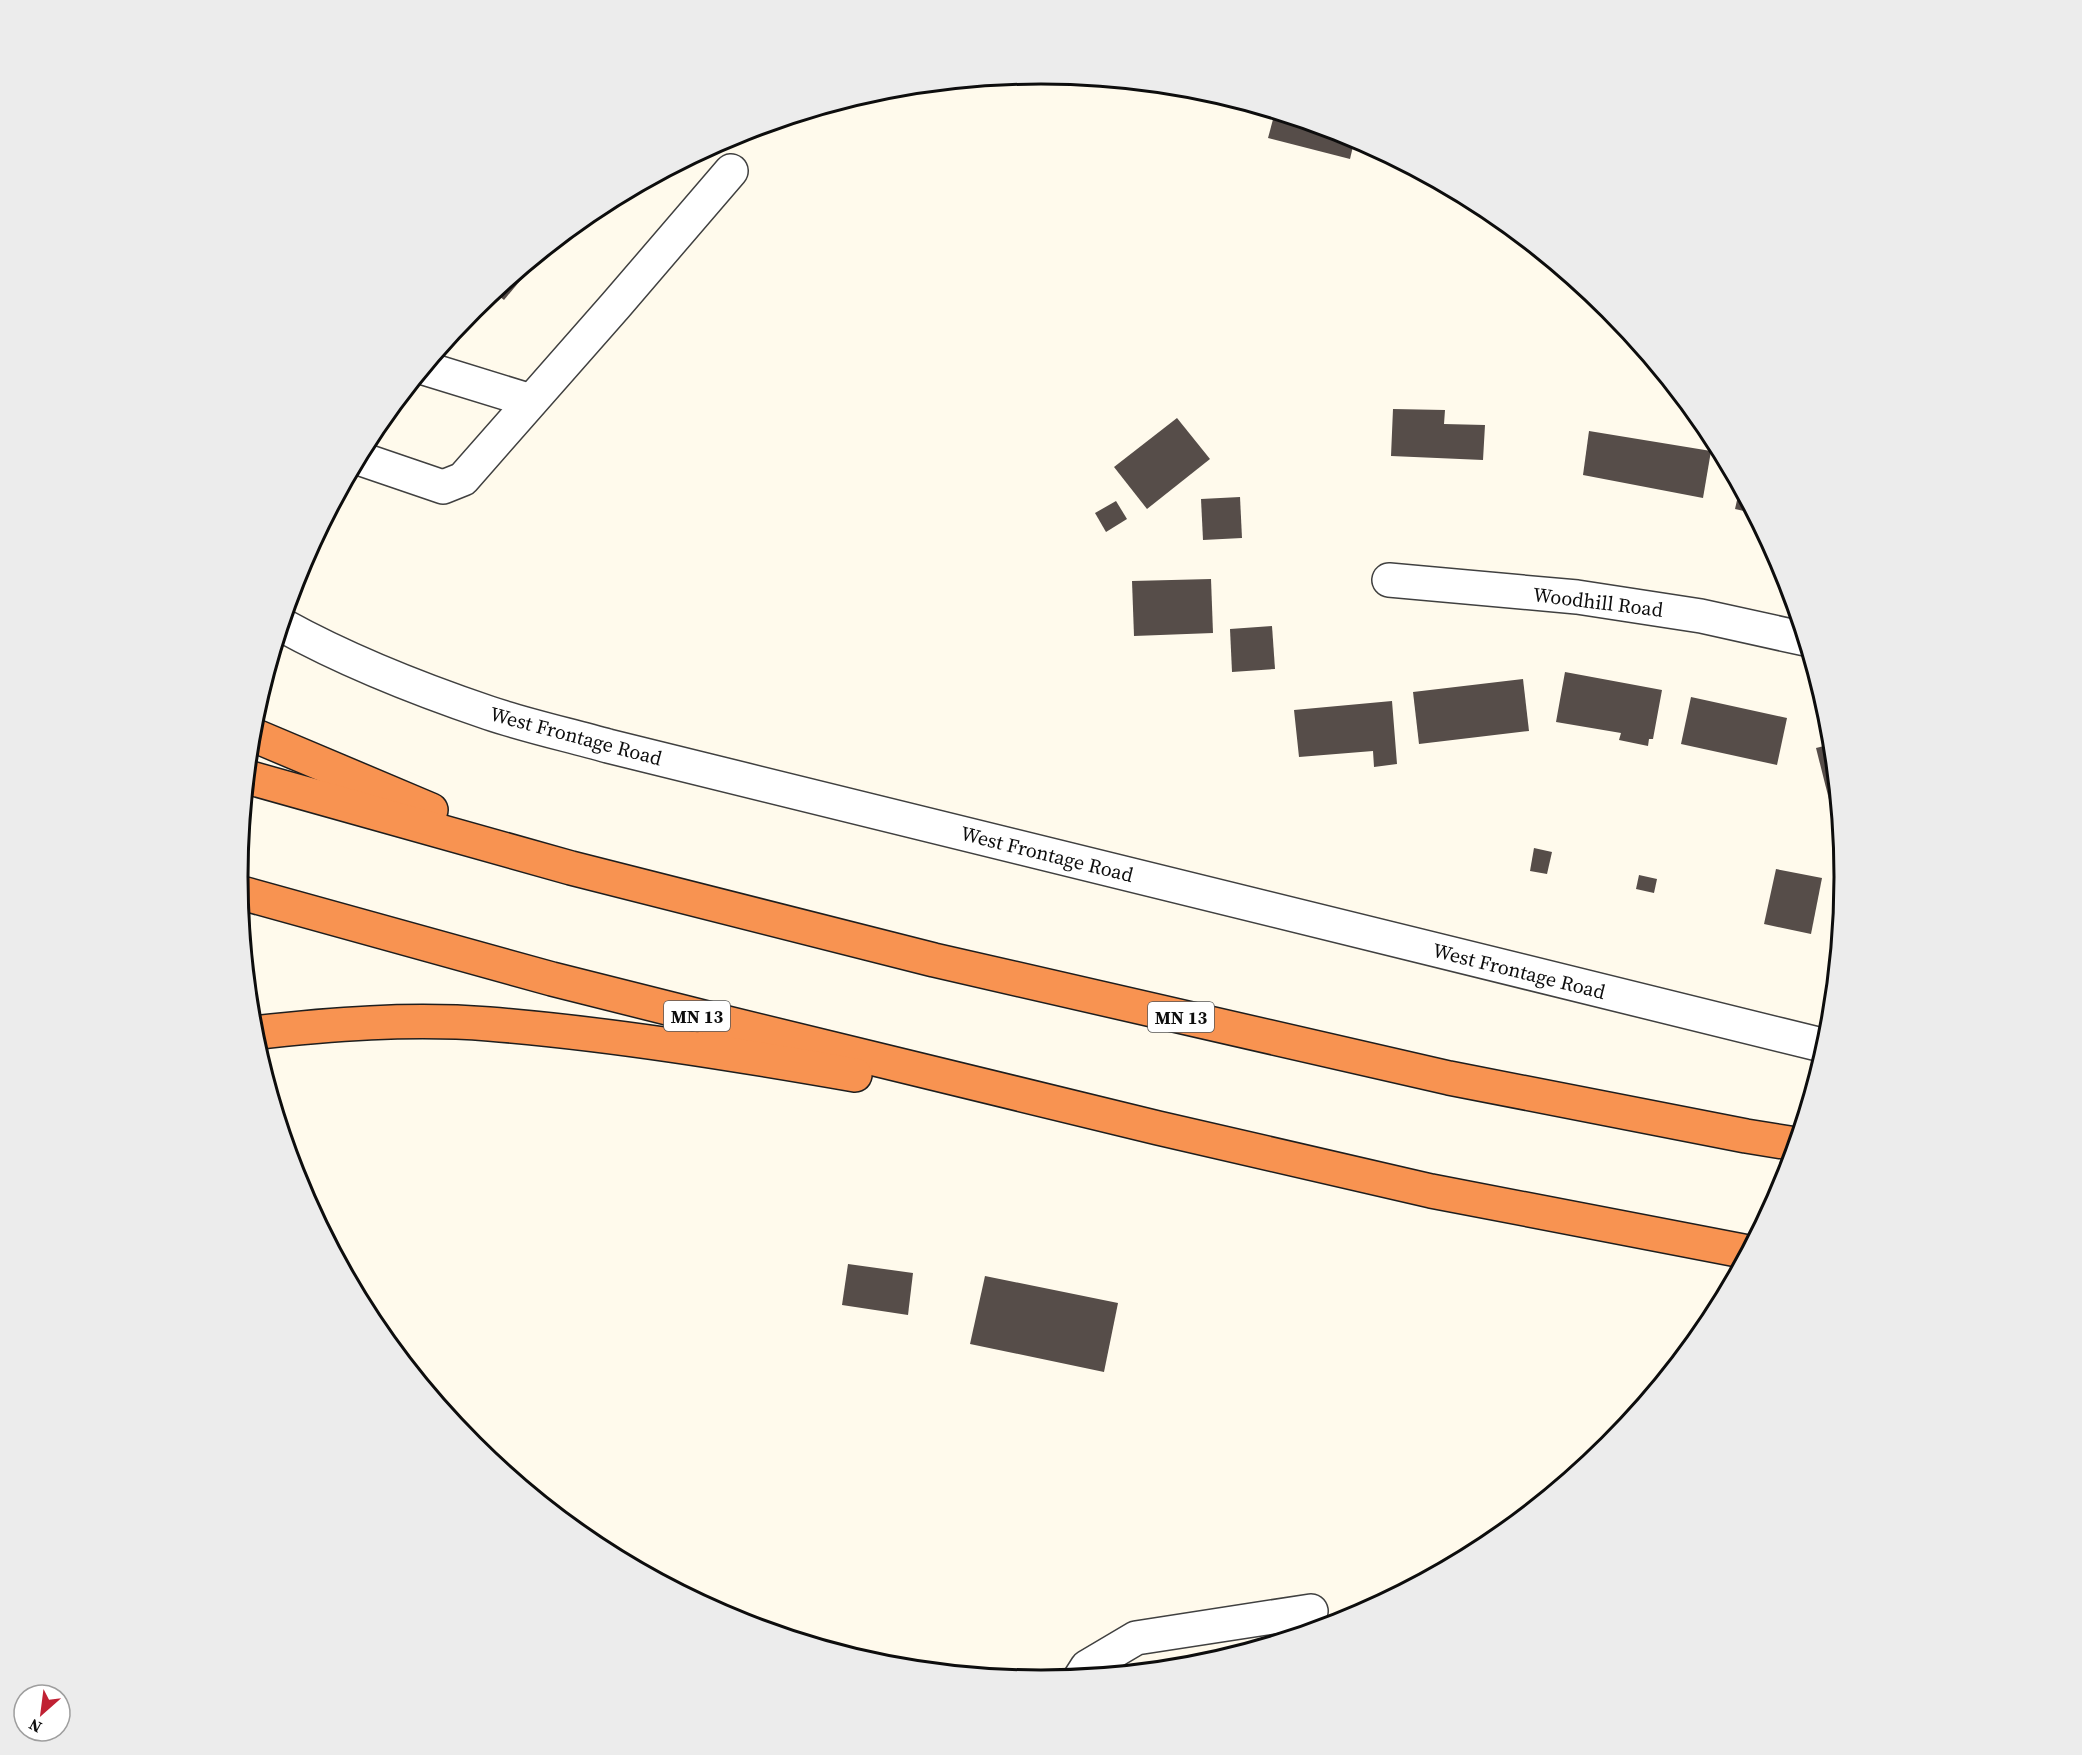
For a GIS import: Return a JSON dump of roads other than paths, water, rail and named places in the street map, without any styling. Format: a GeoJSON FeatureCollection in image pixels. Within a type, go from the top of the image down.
{"type":"FeatureCollection","features":[{"type":"Feature","properties":{"kind":"highway"},"geometry":{"type":"LineString","coordinates":[[260,738],[571,868]]}},
{"type":"Feature","properties":{"kind":"highway","name":"MN 13"},"geometry":{"type":"LineString","coordinates":[[254,779],[571,868],[934,960],[1449,1078],[1788,1143]]}},
{"type":"Feature","properties":{"kind":"highway","name":"MN 13"},"geometry":{"type":"LineString","coordinates":[[248,895],[632,999],[1158,1128],[1431,1191],[1741,1251]]}},
{"type":"Feature","properties":{"kind":"highway"},"geometry":{"type":"LineString","coordinates":[[263,1032],[401,1022],[488,1024],[584,1034],[722,1052],[1158,1128]]}},
{"type":"Feature","properties":{"kind":"street"},"geometry":{"type":"LineString","coordinates":[[366,461],[443,487],[463,479],[731,171]]}},
{"type":"Feature","properties":{"kind":"street"},"geometry":{"type":"LineString","coordinates":[[431,370],[531,401]]}},
{"type":"Feature","properties":{"kind":"street","name":"Woodhill Road"},"geometry":{"type":"LineString","coordinates":[[1389,580],[1577,597],[1701,616],[1797,637]]}},
{"type":"Feature","properties":{"kind":"street","name":"West Frontage Road"},"geometry":{"type":"LineString","coordinates":[[288,628],[399,680],[490,713],[608,746],[1816,1044]]}},
{"type":"Feature","properties":{"kind":"street"},"geometry":{"type":"LineString","coordinates":[[1086,1669],[1136,1638],[1311,1611]]}}]}
